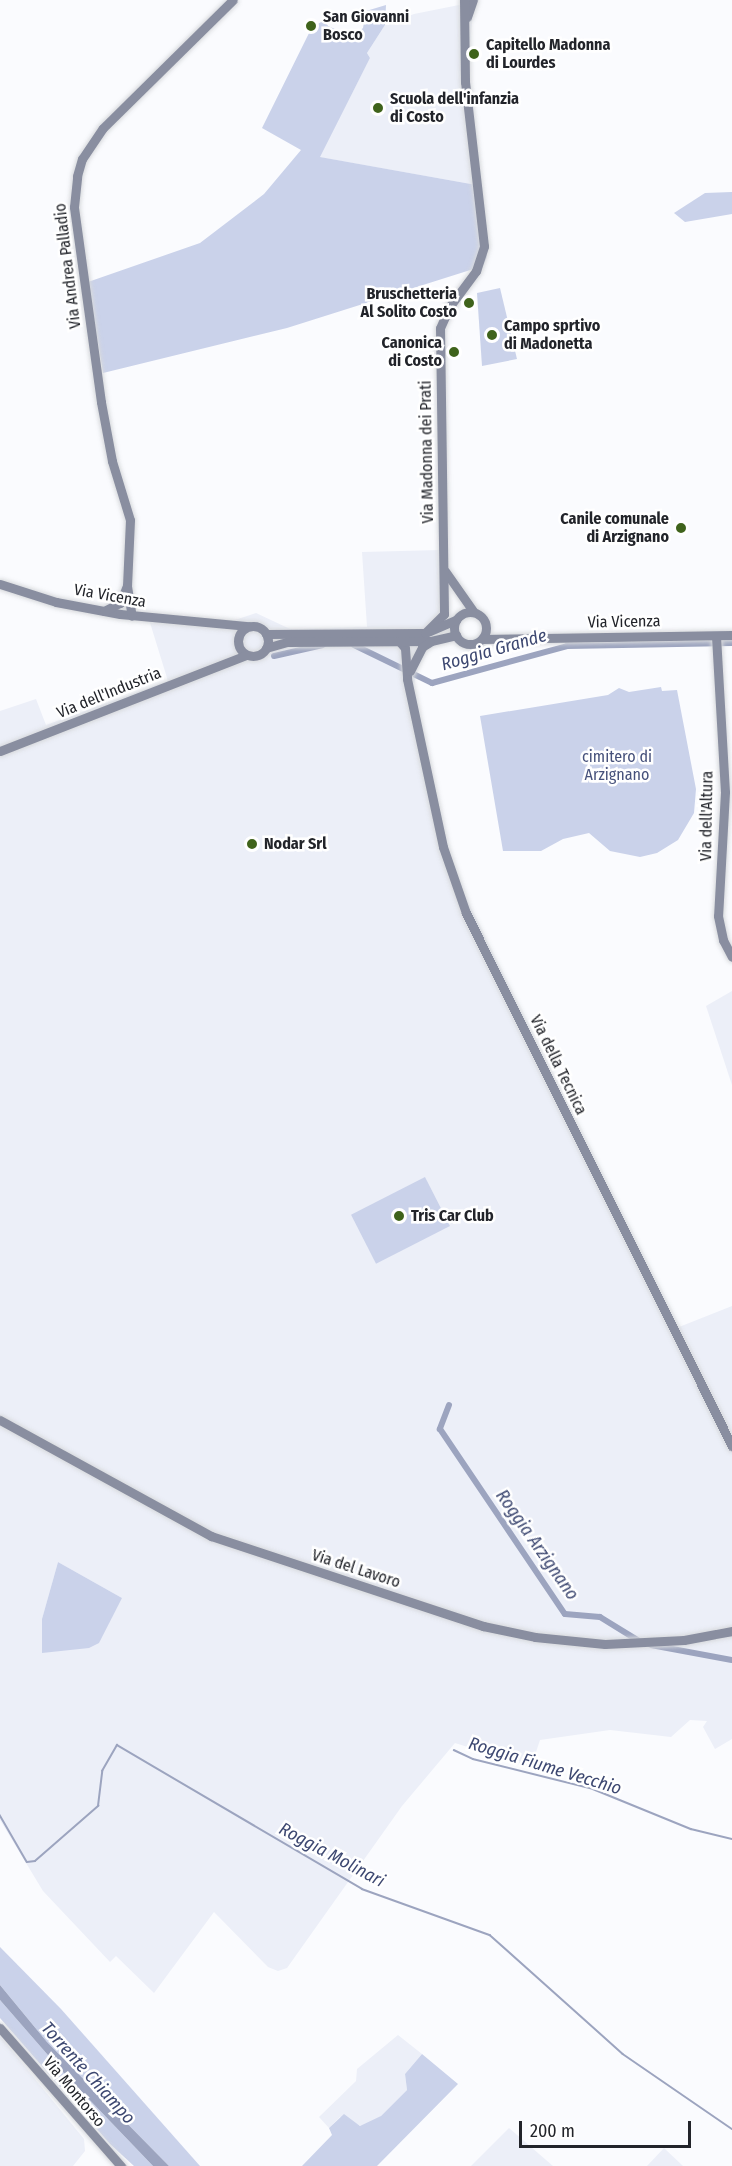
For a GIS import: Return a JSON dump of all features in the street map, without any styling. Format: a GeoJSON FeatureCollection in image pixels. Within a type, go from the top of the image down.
{"type":"FeatureCollection","features":[{"type":"Feature","properties":{"kind":"street","name":"Via Andrea Palladio"},"geometry":{"type":"LineString","coordinates":[[127,586],[130,520],[112,461],[101,402],[75,218],[76,176],[82,159],[103,128],[233,0]]}},
{"type":"Feature","properties":{"kind":"street","name":"Via Madonna dei Prati"},"geometry":{"type":"LineString","coordinates":[[428,637],[444,614],[440,328],[450,306],[476,271],[484,246],[465,82],[466,22],[469,2]]}},
{"type":"Feature","properties":{"kind":"street"},"geometry":{"type":"LineString","coordinates":[[445,571],[473,611]]}},
{"type":"Feature","properties":{"kind":"street","name":"Via Madonna dei Prati"},"geometry":{"type":"LineString","coordinates":[[445,571],[458,618]]}},
{"type":"Feature","properties":{"kind":"street","name":"Via Vicenza"},"geometry":{"type":"LineString","coordinates":[[0,584],[56,602],[120,614],[217,626],[257,626],[267,634],[428,637],[473,611],[493,631],[516,638]]}},
{"type":"Feature","properties":{"kind":"street"},"geometry":{"type":"LineString","coordinates":[[120,614],[120,603],[127,586]]}},
{"type":"Feature","properties":{"kind":"street"},"geometry":{"type":"LineString","coordinates":[[127,586],[132,616]]}},
{"type":"Feature","properties":{"kind":"street"},"geometry":{"type":"LineString","coordinates":[[104,611],[120,603]]}},
{"type":"Feature","properties":{"kind":"street"},"geometry":{"type":"LineString","coordinates":[[456,635],[458,618]]}},
{"type":"Feature","properties":{"kind":"street"},"geometry":{"type":"LineString","coordinates":[[482,639],[487,625]]}},
{"type":"Feature","properties":{"kind":"street"},"geometry":{"type":"LineString","coordinates":[[217,626],[228,631],[246,655]]}},
{"type":"Feature","properties":{"kind":"street"},"geometry":{"type":"LineString","coordinates":[[228,660],[237,644],[240,632],[248,626]]}},
{"type":"Feature","properties":{"kind":"street"},"geometry":{"type":"LineString","coordinates":[[266,648],[267,634]]}},
{"type":"Feature","properties":{"kind":"street","name":"Via Vicenza"},"geometry":{"type":"LineString","coordinates":[[246,655],[258,655],[266,648],[287,642],[399,641],[456,635],[468,644],[482,639],[732,635]]}},
{"type":"Feature","properties":{"kind":"street","name":"Via dell'Altura"},"geometry":{"type":"LineString","coordinates":[[716,636],[725,792],[717,916],[723,940],[732,957]]}},
{"type":"Feature","properties":{"kind":"street"},"geometry":{"type":"LineString","coordinates":[[407,679],[428,637]]}},
{"type":"Feature","properties":{"kind":"street","name":"Via della Tecnica"},"geometry":{"type":"LineString","coordinates":[[399,641],[407,659],[407,679],[443,847],[466,913],[732,1446]]}},
{"type":"Feature","properties":{"kind":"street","name":"Via dell'Industria"},"geometry":{"type":"LineString","coordinates":[[0,752],[228,660],[246,655]]}},
{"type":"Feature","properties":{"kind":"street","name":"Via del Lavoro"},"geometry":{"type":"LineString","coordinates":[[0,1420],[211,1536],[483,1626],[535,1637],[605,1644],[684,1640],[732,1631]]}},
{"type":"Feature","properties":{"kind":"street","name":"Via Montorso"},"geometry":{"type":"LineString","coordinates":[[0,2028],[102,2148],[121,2166]]}},
{"type":"Feature","properties":{"kind":"shaded area"},"geometry":{"type":"Polygon","coordinates":[[[474,2],[467,75],[482,186],[319,157],[370,58],[367,53],[385,25],[414,14],[474,2]]]}},
{"type":"Feature","properties":{"kind":"shaded area"},"geometry":{"type":"Polygon","coordinates":[[[440,550],[439,615],[429,628],[428,646],[419,659],[413,690],[444,837],[457,879],[674,1329],[732,1306],[732,1739],[715,1749],[703,1727],[707,1721],[690,1720],[671,1737],[610,1730],[540,1740],[531,1767],[455,1743],[402,1806],[287,1968],[278,1971],[268,1967],[214,1912],[154,1993],[116,1956],[110,1962],[43,1891],[0,1820],[0,711],[36,699],[46,725],[168,681],[147,613],[229,622],[256,613],[290,629],[367,627],[362,552],[440,550]],[[58,1562],[42,1619],[122,1598],[58,1562]]]}},
{"type":"Feature","properties":{"kind":"shaded area"},"geometry":{"type":"Polygon","coordinates":[[[732,991],[732,1085],[706,1006],[732,991]]]}},
{"type":"Feature","properties":{"kind":"shaded area"},"geometry":{"type":"Polygon","coordinates":[[[0,1985],[47,2042],[169,2166],[153,2166],[60,2069],[0,2000],[0,1985]]]}},
{"type":"Feature","properties":{"kind":"shaded area"},"geometry":{"type":"Polygon","coordinates":[[[398,2035],[422,2054],[405,2074],[407,2090],[375,2122],[361,2126],[340,2117],[329,2128],[319,2117],[356,2081],[357,2069],[398,2035]]]}},
{"type":"Feature","properties":{"kind":"shaded area"},"geometry":{"type":"Polygon","coordinates":[[[0,2036],[84,2139],[85,2151],[73,2166],[0,2166],[0,2036]]]}},
{"type":"Feature","properties":{"kind":"shaded area"},"geometry":{"type":"Polygon","coordinates":[[[509,2128],[553,2166],[471,2166],[509,2128]]]}},
{"type":"Feature","properties":{"kind":"shaded area"},"geometry":{"type":"Polygon","coordinates":[[[664,2148],[683,2166],[647,2166],[664,2148]]]}},
{"type":"Feature","properties":{"kind":"green space"},"geometry":{"type":"Polygon","coordinates":[[[386,5],[385,25],[367,53],[370,58],[320,157],[482,186],[487,257],[483,266],[287,328],[103,373],[88,282],[200,243],[264,194],[301,150],[262,128],[312,27],[325,20],[328,26],[353,37],[363,28],[366,11],[386,5]]]}},
{"type":"Feature","properties":{"kind":"green space"},"geometry":{"type":"Polygon","coordinates":[[[732,192],[732,214],[685,222],[674,213],[705,193],[732,192]]]}},
{"type":"Feature","properties":{"kind":"green space"},"geometry":{"type":"Polygon","coordinates":[[[500,288],[517,359],[482,366],[477,293],[500,288]]]}},
{"type":"Feature","properties":{"kind":"green space","name":"cimitero di Arzignano"},"geometry":{"type":"Polygon","coordinates":[[[661,687],[662,691],[677,690],[696,789],[694,813],[678,840],[657,853],[640,857],[610,851],[589,833],[563,839],[541,851],[503,851],[480,716],[608,695],[619,688],[629,692],[661,687]]]}},
{"type":"Feature","properties":{"kind":"green space","name":"Tris Car Club"},"geometry":{"type":"Polygon","coordinates":[[[425,1177],[450,1226],[376,1264],[351,1215],[425,1177]]]}},
{"type":"Feature","properties":{"kind":"green space"},"geometry":{"type":"Polygon","coordinates":[[[58,1562],[122,1598],[99,1643],[89,1648],[42,1653],[42,1619],[58,1562]]]}},
{"type":"Feature","properties":{"kind":"green space"},"geometry":{"type":"Polygon","coordinates":[[[0,1947],[61,2009],[200,2166],[169,2166],[47,2042],[0,1985],[0,1947]]]}},
{"type":"Feature","properties":{"kind":"green space"},"geometry":{"type":"Polygon","coordinates":[[[0,2000],[60,2069],[153,2166],[134,2166],[110,2144],[0,2018],[0,2000]]]}},
{"type":"Feature","properties":{"kind":"green space"},"geometry":{"type":"Polygon","coordinates":[[[422,2054],[458,2084],[377,2166],[302,2166],[332,2135],[329,2128],[344,2114],[360,2126],[381,2116],[407,2090],[405,2074],[422,2054]]]}},
{"type":"Feature","properties":{"kind":"waterway","name":"Roggia Grande"},"geometry":{"type":"LineString","coordinates":[[354,645],[432,683],[567,646],[732,643]]}},
{"type":"Feature","properties":{"kind":"waterway","name":"Roggia Grande"},"geometry":{"type":"LineString","coordinates":[[274,656],[323,645]]}},
{"type":"Feature","properties":{"kind":"waterway","name":"Roggia Arzignano"},"geometry":{"type":"LineString","coordinates":[[449,1405],[440,1429],[565,1614],[600,1617],[639,1641]]}},
{"type":"Feature","properties":{"kind":"waterway","name":"Roggia Arzignano"},"geometry":{"type":"LineString","coordinates":[[651,1645],[732,1660]]}},
{"type":"Feature","properties":{"kind":"waterway","name":"Roggia Molinari"},"geometry":{"type":"LineString","coordinates":[[0,1815],[27,1862],[35,1861],[98,1806],[102,1771],[117,1745],[362,1889],[490,1935],[623,2054],[732,2129]]}},
{"type":"Feature","properties":{"kind":"waterway","name":"Roggia Fiume Vecchio"},"geometry":{"type":"LineString","coordinates":[[454,1750],[473,1759],[593,1789],[691,1829],[732,1839]]}},
{"type":"Feature","properties":{"kind":"place","name":"San Giovanni Bosco"},"geometry":{"type":"Point","coordinates":[311,26]}},
{"type":"Feature","properties":{"kind":"place","name":"Capitello Madonna di Lourdes"},"geometry":{"type":"Point","coordinates":[474,54]}},
{"type":"Feature","properties":{"kind":"place","name":"Scuola dell'infanzia di Costo"},"geometry":{"type":"Point","coordinates":[378,108]}},
{"type":"Feature","properties":{"kind":"place","name":"Bruschetteria Al Solito Costo"},"geometry":{"type":"Point","coordinates":[469,303]}},
{"type":"Feature","properties":{"kind":"place","name":"Campo sprtivo di Madonetta"},"geometry":{"type":"Point","coordinates":[492,335]}},
{"type":"Feature","properties":{"kind":"place","name":"Canonica di Costo"},"geometry":{"type":"Point","coordinates":[454,352]}},
{"type":"Feature","properties":{"kind":"place","name":"Canile comunale di Arzignano"},"geometry":{"type":"Point","coordinates":[681,528]}},
{"type":"Feature","properties":{"kind":"place","name":"Nodar Srl"},"geometry":{"type":"Point","coordinates":[252,844]}},
{"type":"Feature","properties":{"kind":"place","name":"Tris Car Club"},"geometry":{"type":"Point","coordinates":[399,1216]}},
{"type":"Feature","properties":{"kind":"water label","name":"Torrente Chiampo"},"geometry":{"type":"Point","coordinates":[88,2073]}}]}
